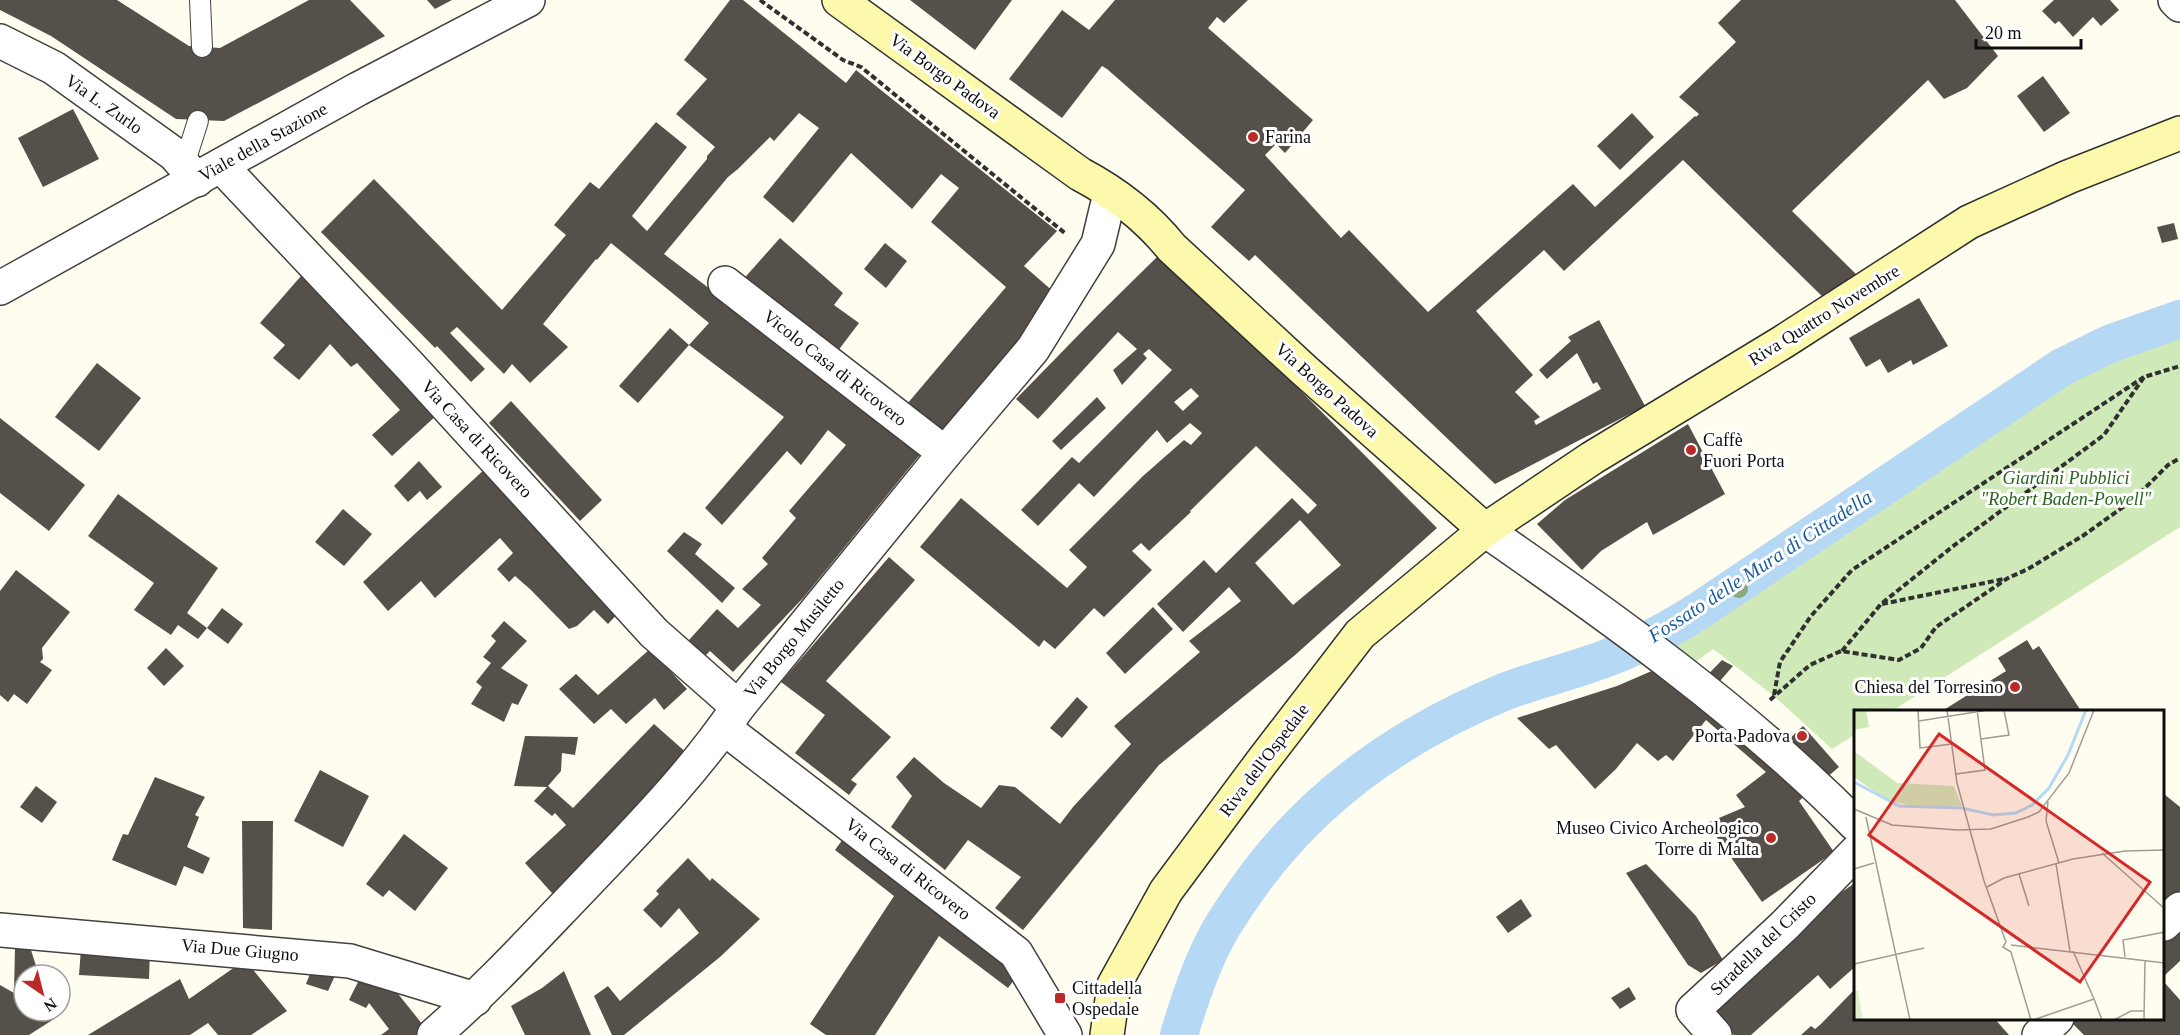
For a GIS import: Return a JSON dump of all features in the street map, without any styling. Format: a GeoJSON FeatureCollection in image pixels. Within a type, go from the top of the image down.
{"type":"FeatureCollection","features":[{"type":"Feature","properties":{"kind":"street","name":"Viale della Stazione"},"geometry":{"type":"LineString","coordinates":[[0,288],[194,166],[358,89],[528,0]]}},
{"type":"Feature","properties":{"kind":"street","name":"Via Borgo Padova"},"geometry":{"type":"LineString","coordinates":[[839,0],[1080,174],[1105,187],[1158,230],[1172,248],[1304,370],[1485,530]]}},
{"type":"Feature","properties":{"kind":"street"},"geometry":{"type":"LineString","coordinates":[[2175,0],[2180,5]]}},
{"type":"Feature","properties":{"kind":"street","name":"Via L. Zurlo"},"geometry":{"type":"LineString","coordinates":[[0,41],[54,68],[194,166]]}},
{"type":"Feature","properties":{"kind":"street","name":"Riva Quattro Novembre"},"geometry":{"type":"LineString","coordinates":[[1485,530],[1592,458],[1783,342],[1969,222],[2068,177],[2180,133]]}},
{"type":"Feature","properties":{"kind":"street","name":"Via Casa di Ricovero"},"geometry":{"type":"LineString","coordinates":[[194,166],[409,365],[731,717],[1016,953],[1065,1035]]}},
{"type":"Feature","properties":{"kind":"street","name":"Via Borgo Padova"},"geometry":{"type":"LineString","coordinates":[[1080,174],[1107,206],[1151,239],[1172,248]]}},
{"type":"Feature","properties":{"kind":"street","name":"Via Borgo Musiletto"},"geometry":{"type":"LineString","coordinates":[[434,1035],[475,999],[646,821],[945,453],[1034,349],[1098,244],[1107,206]]}},
{"type":"Feature","properties":{"kind":"street","name":"Vicolo Casa di Ricovero"},"geometry":{"type":"LineString","coordinates":[[725,283],[945,453]]}},
{"type":"Feature","properties":{"kind":"street"},"geometry":{"type":"LineString","coordinates":[[1485,530],[1687,675],[1820,789],[1854,823]]}},
{"type":"Feature","properties":{"kind":"street","name":"Riva dell'Ospedale"},"geometry":{"type":"LineString","coordinates":[[1107,1035],[1114,985],[1160,901],[1260,762],[1360,634],[1485,530]]}},
{"type":"Feature","properties":{"kind":"street","name":"Stradella del Cristo"},"geometry":{"type":"LineString","coordinates":[[1715,1035],[1693,1010],[1784,926],[1854,854]]}},
{"type":"Feature","properties":{"kind":"street"},"geometry":{"type":"LineString","coordinates":[[2165,922],[2180,909]]}},
{"type":"Feature","properties":{"kind":"street","name":"Via Due Giugno"},"geometry":{"type":"LineString","coordinates":[[0,930],[351,961],[475,999]]}},
{"type":"Feature","properties":{"kind":"lane"},"geometry":{"type":"LineString","coordinates":[[200,0],[202,47]]}},
{"type":"Feature","properties":{"kind":"lane"},"geometry":{"type":"LineString","coordinates":[[194,166],[198,121]]}},
{"type":"Feature","properties":{"kind":"path"},"geometry":{"type":"LineString","coordinates":[[2144,377],[2104,435],[1952,547],[1881,604],[1841,651],[1810,665],[1774,696],[1780,662],[1811,616],[1852,570],[2144,377],[2180,366]]}},
{"type":"Feature","properties":{"kind":"path"},"geometry":{"type":"LineString","coordinates":[[1841,651],[1899,660],[1921,648],[1936,627],[2008,578],[2037,563],[2116,512],[2133,500],[2168,465],[2180,458]]}},
{"type":"Feature","properties":{"kind":"path"},"geometry":{"type":"LineString","coordinates":[[1881,604],[2008,578]]}},
{"type":"Feature","properties":{"kind":"green space","name":"Giardini Pubblici \"Robert Baden-Powell\""},"geometry":{"type":"Polygon","coordinates":[[[2180,335],[2180,527],[1894,710],[1854,710],[1854,735],[1832,749],[1774,696],[1713,649],[1694,663],[1669,648],[2015,410],[2128,348],[2180,335]]]}},
{"type":"Feature","properties":{"kind":"building"},"geometry":{"type":"Polygon","coordinates":[[[0,0],[117,0],[189,46],[220,48],[309,0],[350,0],[385,36],[224,121],[176,119],[51,36],[0,10],[0,0]]]}},
{"type":"Feature","properties":{"kind":"building"},"geometry":{"type":"Polygon","coordinates":[[[427,0],[452,0],[435,9],[427,0]]]}},
{"type":"Feature","properties":{"kind":"building"},"geometry":{"type":"Polygon","coordinates":[[[730,0],[743,0],[846,83],[856,70],[1057,231],[1024,266],[1063,300],[940,439],[902,410],[1006,287],[931,222],[959,188],[941,174],[912,209],[851,153],[793,223],[763,197],[819,128],[799,113],[774,141],[770,137],[728,177],[664,254],[923,451],[804,597],[733,672],[710,651],[705,656],[689,640],[717,609],[738,628],[761,605],[742,589],[768,564],[762,558],[796,518],[789,511],[846,445],[828,430],[801,465],[787,451],[722,525],[705,508],[784,417],[689,345],[709,323],[611,243],[543,324],[568,347],[530,383],[512,364],[504,374],[457,327],[450,333],[485,369],[471,382],[321,232],[374,179],[502,310],[566,235],[554,225],[590,182],[599,189],[656,122],[687,147],[632,216],[647,231],[715,147],[676,114],[707,79],[684,60],[730,0]]]}},
{"type":"Feature","properties":{"kind":"building"},"geometry":{"type":"Polygon","coordinates":[[[910,0],[1012,0],[975,50],[910,0]]]}},
{"type":"Feature","properties":{"kind":"building"},"geometry":{"type":"Polygon","coordinates":[[[1115,0],[1248,0],[1224,23],[1217,17],[1208,28],[1313,120],[1285,153],[1276,144],[1265,155],[1341,238],[1349,230],[1428,312],[1573,184],[1595,207],[1696,117],[1699,114],[1679,97],[1736,42],[1718,23],[1741,0],[1955,0],[1998,56],[1967,88],[1944,99],[1928,80],[1792,211],[1857,275],[1829,303],[1683,160],[1564,271],[1544,250],[1476,311],[1533,375],[1515,392],[1540,417],[1534,421],[1536,425],[1601,389],[1597,382],[1593,384],[1577,353],[1547,379],[1539,370],[1571,341],[1568,337],[1599,320],[1645,406],[1495,484],[1255,255],[1249,261],[1211,227],[1245,190],[1107,69],[1102,66],[1062,118],[1009,79],[1062,10],[1089,30],[1115,0]]]}},
{"type":"Feature","properties":{"kind":"building"},"geometry":{"type":"Polygon","coordinates":[[[2054,0],[2110,0],[2119,10],[2101,26],[2093,17],[2073,37],[2059,21],[2055,24],[2042,11],[2054,0]]]}},
{"type":"Feature","properties":{"kind":"building"},"geometry":{"type":"Polygon","coordinates":[[[2043,76],[2070,113],[2044,132],[2017,96],[2043,76]]]}},
{"type":"Feature","properties":{"kind":"building"},"geometry":{"type":"Polygon","coordinates":[[[73,109],[99,159],[43,187],[18,138],[73,109]]]}},
{"type":"Feature","properties":{"kind":"building"},"geometry":{"type":"Polygon","coordinates":[[[1632,113],[1654,137],[1620,170],[1597,146],[1632,113]]]}},
{"type":"Feature","properties":{"kind":"building"},"geometry":{"type":"Polygon","coordinates":[[[2174,223],[2178,239],[2162,243],[2157,227],[2174,223]]]}},
{"type":"Feature","properties":{"kind":"building"},"geometry":{"type":"Polygon","coordinates":[[[780,238],[843,293],[834,305],[859,323],[834,356],[740,283],[780,238]]]}},
{"type":"Feature","properties":{"kind":"building"},"geometry":{"type":"Polygon","coordinates":[[[885,243],[907,261],[886,288],[864,269],[885,243]]]}},
{"type":"Feature","properties":{"kind":"building"},"geometry":{"type":"Polygon","coordinates":[[[1157,257],[1288,378],[1437,528],[1294,656],[1159,765],[1023,930],[995,908],[1021,877],[968,840],[945,870],[891,827],[912,796],[896,777],[914,757],[944,783],[981,808],[999,785],[1015,787],[1060,824],[1131,744],[1114,726],[1200,652],[1189,641],[1241,601],[1229,587],[1183,632],[1157,604],[1204,560],[1216,573],[1292,498],[1308,514],[1317,505],[1256,446],[1149,551],[1141,543],[1132,551],[1152,570],[1104,617],[1094,608],[1055,649],[1044,640],[1039,647],[920,547],[961,498],[1067,588],[1087,567],[1069,550],[1143,476],[1184,440],[1191,445],[1202,433],[1190,423],[1167,443],[1157,430],[1094,497],[1079,483],[1038,526],[1021,510],[1072,457],[1079,463],[1172,370],[1149,349],[1143,354],[1147,358],[1122,385],[1113,370],[1137,349],[1118,332],[1038,419],[1016,399],[1157,257]],[[1191,388],[1174,402],[1183,411],[1199,396],[1191,388]],[[1300,520],[1255,563],[1293,605],[1341,565],[1300,520]]]}},
{"type":"Feature","properties":{"kind":"building"},"geometry":{"type":"Polygon","coordinates":[[[301,276],[352,321],[438,414],[392,456],[372,435],[400,410],[357,363],[351,367],[330,344],[299,380],[273,358],[285,345],[260,323],[301,276]]]}},
{"type":"Feature","properties":{"kind":"building"},"geometry":{"type":"Polygon","coordinates":[[[1919,298],[1948,346],[1913,365],[1911,360],[1888,373],[1880,359],[1866,367],[1849,338],[1919,298]]]}},
{"type":"Feature","properties":{"kind":"building"},"geometry":{"type":"Polygon","coordinates":[[[670,328],[689,345],[638,403],[619,386],[670,328]]]}},
{"type":"Feature","properties":{"kind":"building"},"geometry":{"type":"Polygon","coordinates":[[[97,363],[141,398],[99,451],[55,417],[97,363]]]}},
{"type":"Feature","properties":{"kind":"building"},"geometry":{"type":"Polygon","coordinates":[[[1097,397],[1106,408],[1061,450],[1052,441],[1097,397]]]}},
{"type":"Feature","properties":{"kind":"building"},"geometry":{"type":"Polygon","coordinates":[[[511,401],[602,500],[580,521],[489,423],[511,401]]]}},
{"type":"Feature","properties":{"kind":"building"},"geometry":{"type":"Polygon","coordinates":[[[0,418],[85,485],[49,531],[0,493],[0,418]]]}},
{"type":"Feature","properties":{"kind":"building"},"geometry":{"type":"Polygon","coordinates":[[[1688,424],[1725,494],[1653,535],[1647,522],[1601,551],[1582,570],[1537,524],[1565,500],[1688,424]]]}},
{"type":"Feature","properties":{"kind":"building"},"geometry":{"type":"Polygon","coordinates":[[[419,461],[442,487],[427,500],[420,491],[408,502],[394,486],[419,461]]]}},
{"type":"Feature","properties":{"kind":"building"},"geometry":{"type":"Polygon","coordinates":[[[487,467],[622,609],[608,624],[594,610],[577,626],[569,629],[515,576],[509,582],[497,569],[513,553],[500,538],[435,598],[421,581],[388,611],[363,582],[487,467]]]}},
{"type":"Feature","properties":{"kind":"building"},"geometry":{"type":"Polygon","coordinates":[[[118,494],[218,568],[187,613],[207,628],[198,639],[178,625],[171,635],[134,610],[154,583],[88,536],[118,494]]]}},
{"type":"Feature","properties":{"kind":"building"},"geometry":{"type":"Polygon","coordinates":[[[343,509],[372,534],[344,566],[315,542],[343,509]]]}},
{"type":"Feature","properties":{"kind":"building"},"geometry":{"type":"Polygon","coordinates":[[[684,532],[702,544],[695,554],[735,588],[722,603],[667,551],[684,532]]]}},
{"type":"Feature","properties":{"kind":"building"},"geometry":{"type":"Polygon","coordinates":[[[889,557],[915,580],[826,681],[891,737],[851,780],[857,784],[849,795],[795,753],[825,715],[781,682],[889,557]]]}},
{"type":"Feature","properties":{"kind":"building"},"geometry":{"type":"Polygon","coordinates":[[[16,570],[70,612],[42,648],[43,659],[40,662],[52,670],[27,704],[14,694],[8,702],[0,695],[0,591],[16,570]]]}},
{"type":"Feature","properties":{"kind":"building"},"geometry":{"type":"Polygon","coordinates":[[[1153,607],[1173,629],[1125,674],[1106,653],[1153,607]]]}},
{"type":"Feature","properties":{"kind":"building"},"geometry":{"type":"Polygon","coordinates":[[[222,608],[243,624],[228,644],[207,628],[222,608]]]}},
{"type":"Feature","properties":{"kind":"building"},"geometry":{"type":"Polygon","coordinates":[[[504,621],[527,641],[501,668],[528,685],[518,705],[512,703],[504,722],[471,704],[482,687],[476,682],[491,663],[483,657],[496,641],[491,636],[504,621]]]}},
{"type":"Feature","properties":{"kind":"building","name":"Chiesa del Torresino"},"geometry":{"type":"Polygon","coordinates":[[[2027,640],[2033,650],[2039,646],[2080,710],[1944,710],[2006,671],[1998,658],[2027,640]]]}},
{"type":"Feature","properties":{"kind":"building"},"geometry":{"type":"Polygon","coordinates":[[[166,648],[184,666],[164,686],[147,668],[166,648]]]}},
{"type":"Feature","properties":{"kind":"building"},"geometry":{"type":"Polygon","coordinates":[[[650,649],[687,689],[664,710],[655,698],[626,724],[611,709],[594,724],[559,689],[576,674],[598,695],[650,649]]]}},
{"type":"Feature","properties":{"kind":"building"},"geometry":{"type":"Polygon","coordinates":[[[1722,660],[1733,666],[1700,704],[1772,755],[1803,726],[1839,767],[1799,801],[1834,852],[1762,902],[1707,823],[1745,807],[1736,795],[1766,772],[1706,720],[1673,761],[1666,755],[1658,761],[1637,743],[1616,769],[1595,789],[1556,745],[1549,749],[1517,718],[1617,686],[1654,670],[1688,695],[1722,660]]]}},
{"type":"Feature","properties":{"kind":"building"},"geometry":{"type":"Polygon","coordinates":[[[1077,697],[1088,707],[1062,738],[1050,728],[1077,697]]]}},
{"type":"Feature","properties":{"kind":"building"},"geometry":{"type":"Polygon","coordinates":[[[654,724],[689,755],[560,902],[525,863],[566,825],[555,813],[552,816],[534,801],[547,787],[514,786],[525,736],[578,737],[575,755],[562,753],[561,771],[548,786],[573,808],[654,724]]]}},
{"type":"Feature","properties":{"kind":"building"},"geometry":{"type":"Polygon","coordinates":[[[320,770],[369,796],[343,847],[294,821],[320,770]]]}},
{"type":"Feature","properties":{"kind":"building"},"geometry":{"type":"Polygon","coordinates":[[[155,777],[205,797],[195,815],[199,817],[187,847],[210,858],[203,874],[184,866],[176,886],[112,860],[123,834],[128,835],[155,777]]]}},
{"type":"Feature","properties":{"kind":"building"},"geometry":{"type":"Polygon","coordinates":[[[36,786],[57,802],[42,823],[20,807],[36,786]]]}},
{"type":"Feature","properties":{"kind":"building"},"geometry":{"type":"Polygon","coordinates":[[[2165,795],[2180,807],[2180,897],[2165,911],[2165,795]]]}},
{"type":"Feature","properties":{"kind":"building"},"geometry":{"type":"Polygon","coordinates":[[[242,821],[273,821],[272,930],[243,928],[242,821]]]}},
{"type":"Feature","properties":{"kind":"building"},"geometry":{"type":"Polygon","coordinates":[[[848,832],[995,946],[1014,980],[1008,988],[939,936],[875,1035],[826,1035],[810,1024],[894,896],[835,850],[848,832]]]}},
{"type":"Feature","properties":{"kind":"building"},"geometry":{"type":"Polygon","coordinates":[[[404,834],[448,868],[415,911],[389,890],[383,897],[366,884],[404,834]]]}},
{"type":"Feature","properties":{"kind":"building"},"geometry":{"type":"Polygon","coordinates":[[[688,858],[710,881],[712,878],[760,919],[720,957],[624,1035],[612,1035],[594,996],[608,986],[620,1001],[699,933],[679,908],[661,928],[643,910],[659,894],[656,891],[688,858]]]}},
{"type":"Feature","properties":{"kind":"building"},"geometry":{"type":"Polygon","coordinates":[[[1646,864],[1696,916],[1723,960],[1701,973],[1688,965],[1626,873],[1646,864]]]}},
{"type":"Feature","properties":{"kind":"building"},"geometry":{"type":"Polygon","coordinates":[[[1854,883],[1854,968],[1830,989],[1818,975],[1751,1035],[1734,1035],[1708,1005],[1790,929],[1854,883]]]}},
{"type":"Feature","properties":{"kind":"building"},"geometry":{"type":"Polygon","coordinates":[[[1521,899],[1532,916],[1508,933],[1496,917],[1521,899]]]}},
{"type":"Feature","properties":{"kind":"building"},"geometry":{"type":"Polygon","coordinates":[[[2180,925],[2180,961],[2165,975],[2165,938],[2180,925]]]}},
{"type":"Feature","properties":{"kind":"building"},"geometry":{"type":"Polygon","coordinates":[[[15,947],[30,947],[35,963],[15,963],[15,947]]]}},
{"type":"Feature","properties":{"kind":"building"},"geometry":{"type":"Polygon","coordinates":[[[81,949],[150,950],[149,979],[79,975],[81,949]]]}},
{"type":"Feature","properties":{"kind":"building"},"geometry":{"type":"Polygon","coordinates":[[[245,960],[287,1011],[251,1035],[218,1035],[208,1023],[190,1035],[88,1035],[180,979],[189,999],[245,960]]]}},
{"type":"Feature","properties":{"kind":"building"},"geometry":{"type":"Polygon","coordinates":[[[315,961],[339,967],[328,991],[306,984],[315,961]]]}},
{"type":"Feature","properties":{"kind":"building"},"geometry":{"type":"Polygon","coordinates":[[[564,971],[591,1035],[525,1035],[511,1006],[542,988],[564,971]]]}},
{"type":"Feature","properties":{"kind":"building"},"geometry":{"type":"Polygon","coordinates":[[[362,974],[395,990],[431,1035],[381,1035],[389,1029],[369,1003],[366,1008],[349,1000],[362,974]]]}},
{"type":"Feature","properties":{"kind":"building"},"geometry":{"type":"Polygon","coordinates":[[[2165,983],[2180,1000],[2180,1035],[2084,1035],[2071,1022],[2073,1020],[2165,1020],[2165,983]]]}},
{"type":"Feature","properties":{"kind":"building"},"geometry":{"type":"Polygon","coordinates":[[[0,985],[12,992],[12,1023],[48,1023],[29,1035],[0,1035],[0,985]]]}},
{"type":"Feature","properties":{"kind":"building"},"geometry":{"type":"Polygon","coordinates":[[[1629,987],[1636,999],[1620,1009],[1611,998],[1629,987]]]}},
{"type":"Feature","properties":{"kind":"building"},"geometry":{"type":"Polygon","coordinates":[[[1854,990],[1854,1020],[1996,1020],[2009,1035],[1801,1035],[1811,1026],[1815,1029],[1854,990]]]}},
{"type":"Feature","properties":{"kind":"waterway","name":"Fossato delle Mura di Cittadella"},"geometry":{"type":"LineString","coordinates":[[1179,1035],[1212,946],[1243,895],[1268,861],[1296,830],[1358,774],[1392,750],[1465,709],[1517,687],[1581,667],[1643,643],[1700,610],[2062,367],[2109,344],[2180,319]]}},
{"type":"Feature","properties":{"kind":"place","name":"Farina"},"geometry":{"type":"Point","coordinates":[1253,137]}},
{"type":"Feature","properties":{"kind":"place","name":"Caffè Fuori Porta"},"geometry":{"type":"Point","coordinates":[1691,450]}},
{"type":"Feature","properties":{"kind":"place","name":"Chiesa del Torresino"},"geometry":{"type":"Point","coordinates":[2015,687]}},
{"type":"Feature","properties":{"kind":"place","name":"Porta Padova"},"geometry":{"type":"Point","coordinates":[1802,736]}},
{"type":"Feature","properties":{"kind":"place","name":"Museo Civico Archeologico Torre di Malta"},"geometry":{"type":"Point","coordinates":[1771,838]}},
{"type":"Feature","properties":{"kind":"place","name":"Cittadella Ospedale"},"geometry":{"type":"Point","coordinates":[1060,998]}}]}
